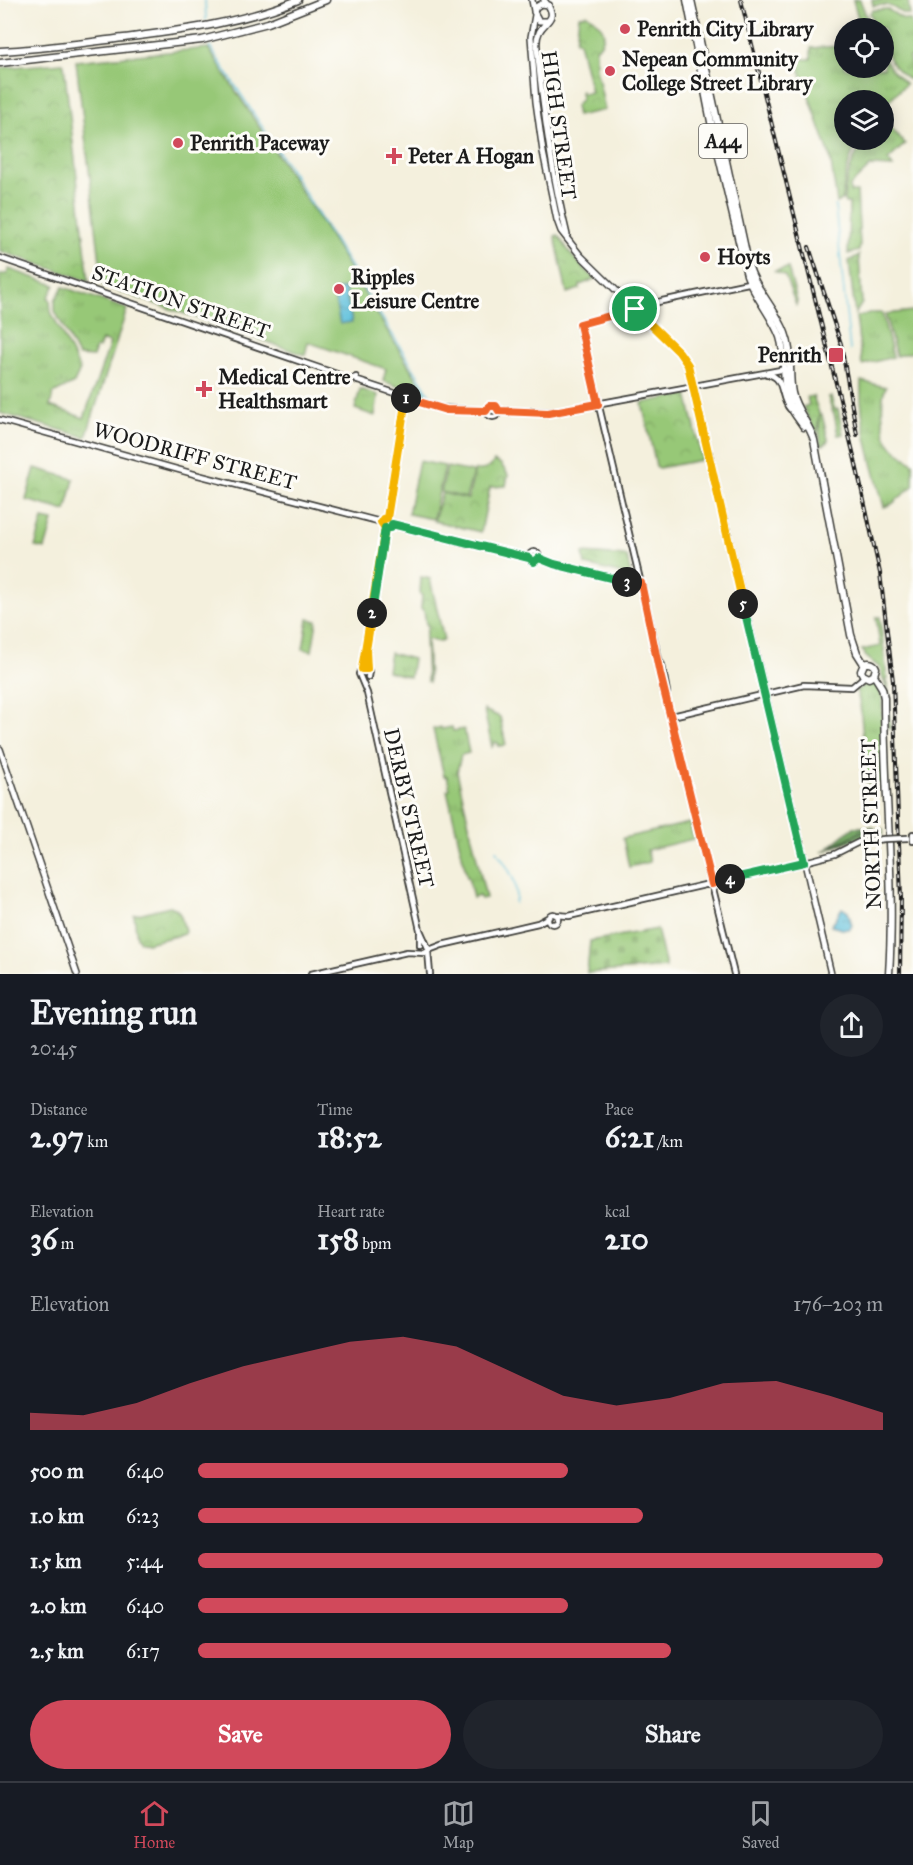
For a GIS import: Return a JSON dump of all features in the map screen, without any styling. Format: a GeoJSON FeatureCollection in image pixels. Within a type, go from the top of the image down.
{"type":"FeatureCollection","features":[{"type":"Feature","properties":{"kind":"main road"},"geometry":{"type":"LineString","coordinates":[[0,51],[70,45],[212,26],[249,17],[298,0]]}},
{"type":"Feature","properties":{"kind":"main road"},"geometry":{"type":"LineString","coordinates":[[0,63],[168,45],[226,35],[279,20],[326,0]]}},
{"type":"Feature","properties":{"kind":"main road","name":"HIGH STREET"},"geometry":{"type":"LineString","coordinates":[[532,0],[535,14],[531,37],[541,137],[554,212],[561,231],[580,255],[684,358],[693,386],[831,974]]}},
{"type":"Feature","properties":{"kind":"main road","name":"A44"},"geometry":{"type":"LineString","coordinates":[[689,0],[752,282],[780,336],[795,403],[810,428],[814,440],[851,635],[864,664]]}},
{"type":"Feature","properties":{"kind":"main road"},"geometry":{"type":"LineString","coordinates":[[547,2],[553,13],[549,20],[542,22],[535,14],[538,5],[547,2]]}},
{"type":"Feature","properties":{"kind":"main road","name":"HIGH STREET"},"geometry":{"type":"LineString","coordinates":[[549,20],[540,29],[537,45],[550,150],[567,237]]}},
{"type":"Feature","properties":{"kind":"main road"},"geometry":{"type":"LineString","coordinates":[[70,45],[71,56]]}},
{"type":"Feature","properties":{"kind":"main road","name":"A44"},"geometry":{"type":"LineString","coordinates":[[787,368],[787,397],[814,446]]}},
{"type":"Feature","properties":{"kind":"main road","name":"A44"},"geometry":{"type":"LineString","coordinates":[[864,664],[873,664],[876,668],[874,675]]}},
{"type":"Feature","properties":{"kind":"main road","name":"A44"},"geometry":{"type":"LineString","coordinates":[[864,664],[861,670],[865,676]]}},
{"type":"Feature","properties":{"kind":"main road"},"geometry":{"type":"LineString","coordinates":[[865,676],[869,678],[874,675]]}},
{"type":"Feature","properties":{"kind":"main road","name":"NORTH STREET"},"geometry":{"type":"LineString","coordinates":[[874,675],[882,688],[884,698],[890,869],[889,974]]}},
{"type":"Feature","properties":{"kind":"main road"},"geometry":{"type":"LineString","coordinates":[[0,749],[77,974]]}},
{"type":"Feature","properties":{"kind":"street","name":"STATION STREET"},"geometry":{"type":"LineString","coordinates":[[0,258],[351,379],[356,377],[358,381],[406,397]]}},
{"type":"Feature","properties":{"kind":"street"},"geometry":{"type":"LineString","coordinates":[[734,974],[666,694],[664,673],[598,404],[581,323],[662,301],[752,282]]}},
{"type":"Feature","properties":{"kind":"street"},"geometry":{"type":"LineString","coordinates":[[499,411],[548,413],[787,368]]}},
{"type":"Feature","properties":{"kind":"street"},"geometry":{"type":"LineString","coordinates":[[762,373],[778,378],[786,405],[794,413]]}},
{"type":"Feature","properties":{"kind":"street"},"geometry":{"type":"LineString","coordinates":[[387,518],[406,397],[446,410],[486,411]]}},
{"type":"Feature","properties":{"kind":"street"},"geometry":{"type":"LineString","coordinates":[[486,411],[492,405],[496,406],[499,411]]}},
{"type":"Feature","properties":{"kind":"street"},"geometry":{"type":"LineString","coordinates":[[486,411],[492,417],[497,416],[499,411]]}},
{"type":"Feature","properties":{"kind":"street","name":"WOODRIFF STREET"},"geometry":{"type":"LineString","coordinates":[[0,420],[194,474],[381,522]]}},
{"type":"Feature","properties":{"kind":"street"},"geometry":{"type":"LineString","coordinates":[[387,518],[392,524],[529,558],[534,552],[539,558],[584,572],[641,583]]}},
{"type":"Feature","properties":{"kind":"street"},"geometry":{"type":"LineString","coordinates":[[368,677],[360,677],[359,673],[364,669],[385,528],[381,522],[387,518]]}},
{"type":"Feature","properties":{"kind":"street"},"geometry":{"type":"LineString","coordinates":[[385,528],[390,528],[392,524]]}},
{"type":"Feature","properties":{"kind":"street","name":"DERBY STREET"},"geometry":{"type":"LineString","coordinates":[[364,669],[369,672],[367,693]]}},
{"type":"Feature","properties":{"kind":"street"},"geometry":{"type":"LineString","coordinates":[[672,716],[806,685],[852,687],[865,676]]}},
{"type":"Feature","properties":{"kind":"street","name":"DERBY STREET"},"geometry":{"type":"LineString","coordinates":[[360,677],[367,693],[420,930],[428,948],[430,974]]}},
{"type":"Feature","properties":{"kind":"street"},"geometry":{"type":"LineString","coordinates":[[538,923],[555,924],[569,916],[804,862],[835,854],[863,841],[911,837]]}},
{"type":"Feature","properties":{"kind":"street"},"geometry":{"type":"LineString","coordinates":[[311,974],[407,952],[420,946],[428,948],[538,923],[553,914],[569,916]]}},
{"type":"Feature","properties":{"kind":"street"},"geometry":{"type":"LineString","coordinates":[[556,915],[558,922]]}},
{"type":"Feature","properties":{"kind":"street"},"geometry":{"type":"LineString","coordinates":[[549,917],[550,924]]}},
{"type":"Feature","properties":{"kind":"street","name":"DERBY STREET"},"geometry":{"type":"LineString","coordinates":[[420,930],[420,946],[429,967]]}},
{"type":"Feature","properties":{"kind":"street"},"geometry":{"type":"LineString","coordinates":[[407,952],[422,953],[428,948]]}},
{"type":"Feature","properties":{"kind":"green space"},"geometry":{"type":"Polygon","coordinates":[[[853,0],[860,0],[867,18],[858,18],[853,0]]]}},
{"type":"Feature","properties":{"kind":"green space"},"geometry":{"type":"Polygon","coordinates":[[[872,0],[908,0],[910,15],[891,6],[873,6],[872,0]]]}},
{"type":"Feature","properties":{"kind":"green space"},"geometry":{"type":"Polygon","coordinates":[[[887,9],[903,19],[910,20],[913,29],[913,56],[909,57],[913,79],[910,80],[894,66],[894,18],[872,18],[870,13],[873,10],[887,9]]]}},
{"type":"Feature","properties":{"kind":"green space"},"geometry":{"type":"Polygon","coordinates":[[[587,14],[597,22],[604,34],[601,44],[596,49],[596,67],[605,110],[577,116],[575,106],[581,99],[580,92],[583,94],[591,92],[579,41],[576,41],[579,16],[587,14]]]}},
{"type":"Feature","properties":{"kind":"green space"},"geometry":{"type":"Polygon","coordinates":[[[834,46],[834,78],[894,78],[894,72],[906,84],[894,95],[894,90],[834,90],[834,150],[854,150],[842,200],[837,203],[830,156],[796,59],[811,59],[811,48],[834,46]]]}},
{"type":"Feature","properties":{"kind":"green space","name":"Penrith Paceway"},"geometry":{"type":"Polygon","coordinates":[[[208,48],[323,225],[428,397],[383,381],[386,369],[308,342],[305,355],[103,286],[76,61],[208,48]]]}},
{"type":"Feature","properties":{"kind":"green space"},"geometry":{"type":"Polygon","coordinates":[[[63,63],[89,281],[0,251],[0,68],[63,63]]]}},
{"type":"Feature","properties":{"kind":"green space"},"geometry":{"type":"Polygon","coordinates":[[[894,131],[905,144],[888,160],[893,167],[871,166],[850,186],[850,192],[857,192],[860,245],[859,251],[848,254],[849,203],[845,203],[844,200],[853,161],[859,150],[894,150],[894,131]]]}},
{"type":"Feature","properties":{"kind":"green space"},"geometry":{"type":"Polygon","coordinates":[[[558,235],[573,257],[595,279],[580,285],[580,289],[567,293],[555,236],[558,235]]]}},
{"type":"Feature","properties":{"kind":"green space"},"geometry":{"type":"Polygon","coordinates":[[[859,255],[862,303],[855,314],[849,261],[859,255]]]}},
{"type":"Feature","properties":{"kind":"green space"},"geometry":{"type":"Polygon","coordinates":[[[788,268],[797,301],[796,305],[785,276],[775,271],[788,268]]]}},
{"type":"Feature","properties":{"kind":"green space"},"geometry":{"type":"Polygon","coordinates":[[[9,269],[55,285],[48,298],[51,312],[80,370],[74,383],[53,394],[50,406],[84,418],[110,343],[102,340],[93,357],[78,356],[55,311],[55,300],[63,287],[127,309],[86,437],[0,413],[0,274],[7,274],[9,269]]]}},
{"type":"Feature","properties":{"kind":"green space"},"geometry":{"type":"Polygon","coordinates":[[[913,311],[913,352],[896,356],[885,314],[913,311]]]}},
{"type":"Feature","properties":{"kind":"green space"},"geometry":{"type":"Polygon","coordinates":[[[870,313],[882,313],[893,357],[862,365],[856,317],[870,313]]]}},
{"type":"Feature","properties":{"kind":"green space"},"geometry":{"type":"Polygon","coordinates":[[[861,381],[886,387],[883,407],[887,439],[895,449],[913,463],[913,486],[892,504],[884,507],[864,429],[861,381]]]}},
{"type":"Feature","properties":{"kind":"green space"},"geometry":{"type":"Polygon","coordinates":[[[360,389],[378,395],[375,416],[355,409],[360,389]]]}},
{"type":"Feature","properties":{"kind":"green space"},"geometry":{"type":"Polygon","coordinates":[[[687,394],[702,458],[659,468],[656,466],[642,403],[687,394]]]}},
{"type":"Feature","properties":{"kind":"green space"},"geometry":{"type":"Polygon","coordinates":[[[813,396],[819,413],[817,435],[803,407],[809,405],[807,397],[813,396]]]}},
{"type":"Feature","properties":{"kind":"green space"},"geometry":{"type":"Polygon","coordinates":[[[828,397],[831,397],[835,410],[838,409],[843,434],[838,435],[828,397]]]}},
{"type":"Feature","properties":{"kind":"green space"},"geometry":{"type":"Polygon","coordinates":[[[819,415],[822,415],[828,439],[828,442],[823,445],[820,444],[819,415]]]}},
{"type":"Feature","properties":{"kind":"green space"},"geometry":{"type":"Polygon","coordinates":[[[419,461],[445,466],[433,519],[408,514],[419,461]]]}},
{"type":"Feature","properties":{"kind":"green space"},"geometry":{"type":"Polygon","coordinates":[[[494,461],[501,464],[508,475],[506,486],[490,487],[481,532],[434,521],[442,493],[468,499],[475,470],[486,469],[494,461]]]}},
{"type":"Feature","properties":{"kind":"green space"},"geometry":{"type":"Polygon","coordinates":[[[447,467],[473,472],[466,498],[441,492],[447,467]]]}},
{"type":"Feature","properties":{"kind":"green space"},"geometry":{"type":"Polygon","coordinates":[[[35,468],[74,479],[66,511],[26,500],[35,468]]]}},
{"type":"Feature","properties":{"kind":"green space"},"geometry":{"type":"Polygon","coordinates":[[[43,519],[53,521],[45,549],[35,547],[43,519]]]}},
{"type":"Feature","properties":{"kind":"green space"},"geometry":{"type":"Polygon","coordinates":[[[583,553],[627,556],[631,576],[585,565],[583,553]]]}},
{"type":"Feature","properties":{"kind":"green space"},"geometry":{"type":"Polygon","coordinates":[[[421,577],[430,579],[444,640],[438,642],[427,639],[429,682],[427,681],[425,638],[428,625],[424,610],[421,609],[421,577]]]}},
{"type":"Feature","properties":{"kind":"green space"},"geometry":{"type":"Polygon","coordinates":[[[876,617],[880,617],[888,686],[890,728],[887,728],[887,691],[880,668],[864,655],[862,650],[880,646],[876,617]]]}},
{"type":"Feature","properties":{"kind":"green space"},"geometry":{"type":"Polygon","coordinates":[[[308,619],[317,621],[312,651],[303,649],[308,619]]]}},
{"type":"Feature","properties":{"kind":"green space"},"geometry":{"type":"Polygon","coordinates":[[[390,653],[413,659],[410,677],[387,671],[390,653]]]}},
{"type":"Feature","properties":{"kind":"green space"},"geometry":{"type":"Polygon","coordinates":[[[871,682],[878,686],[882,698],[884,783],[867,783],[860,703],[856,690],[871,682]]]}},
{"type":"Feature","properties":{"kind":"green space"},"geometry":{"type":"Polygon","coordinates":[[[484,710],[500,717],[506,745],[498,746],[499,744],[495,742],[492,747],[484,710]]]}},
{"type":"Feature","properties":{"kind":"green space"},"geometry":{"type":"Polygon","coordinates":[[[441,727],[442,729],[452,727],[453,731],[464,729],[469,753],[461,755],[457,772],[486,898],[481,899],[479,896],[473,898],[467,877],[447,790],[450,789],[447,776],[444,776],[433,729],[441,727]]]}},
{"type":"Feature","properties":{"kind":"green space"},"geometry":{"type":"Polygon","coordinates":[[[690,823],[693,839],[647,850],[650,862],[629,867],[623,838],[690,823]]]}},
{"type":"Feature","properties":{"kind":"green space"},"geometry":{"type":"Polygon","coordinates":[[[854,827],[874,827],[829,847],[854,827]]]}},
{"type":"Feature","properties":{"kind":"green space"},"geometry":{"type":"Polygon","coordinates":[[[883,829],[883,835],[857,838],[822,852],[860,833],[883,829]]]}},
{"type":"Feature","properties":{"kind":"green space"},"geometry":{"type":"Polygon","coordinates":[[[170,906],[177,909],[184,934],[147,943],[140,941],[137,938],[134,915],[170,906]]]}},
{"type":"Feature","properties":{"kind":"green space"},"geometry":{"type":"Polygon","coordinates":[[[657,929],[666,967],[587,973],[590,941],[657,929]]]}},
{"type":"Feature","properties":{"kind":"water"},"geometry":{"type":"Polygon","coordinates":[[[345,288],[352,322],[340,324],[333,291],[345,288]]]}},
{"type":"Feature","properties":{"kind":"water"},"geometry":{"type":"Polygon","coordinates":[[[842,908],[848,912],[852,925],[850,929],[831,926],[842,908]]]}},
{"type":"Feature","properties":{"kind":"waterway"},"geometry":{"type":"LineString","coordinates":[[205,0],[206,20]]}},
{"type":"Feature","properties":{"kind":"waterway"},"geometry":{"type":"LineString","coordinates":[[210,47],[295,177],[431,397]]}},
{"type":"Feature","properties":{"kind":"waterway"},"geometry":{"type":"LineString","coordinates":[[835,206],[850,350]]}},
{"type":"Feature","properties":{"kind":"waterway"},"geometry":{"type":"LineString","coordinates":[[424,385],[425,393]]}},
{"type":"Feature","properties":{"kind":"waterway"},"geometry":{"type":"LineString","coordinates":[[496,850],[514,881],[515,903]]}},
{"type":"Feature","properties":{"kind":"railway"},"geometry":{"type":"LineString","coordinates":[[741,0],[855,460],[880,573],[893,681],[901,898],[900,974]]}},
{"type":"Feature","properties":{"kind":"railway"},"geometry":{"type":"LineString","coordinates":[[809,247],[841,344],[857,435]]}},
{"type":"Feature","properties":{"kind":"place","name":"Penrith City Library"},"geometry":{"type":"Point","coordinates":[625,29]}},
{"type":"Feature","properties":{"kind":"place","name":"Nepean Community College Street Library"},"geometry":{"type":"Point","coordinates":[610,71]}},
{"type":"Feature","properties":{"kind":"place","name":"Penrith Paceway"},"geometry":{"type":"Point","coordinates":[178,143]}},
{"type":"Feature","properties":{"kind":"place","name":"Peter A Hogan"},"geometry":{"type":"Point","coordinates":[394,156]}},
{"type":"Feature","properties":{"kind":"place","name":"Hoyts"},"geometry":{"type":"Point","coordinates":[705,257]}},
{"type":"Feature","properties":{"kind":"place","name":"Ripples Leisure Centre"},"geometry":{"type":"Point","coordinates":[339,289]}},
{"type":"Feature","properties":{"kind":"place","name":"Penrith"},"geometry":{"type":"Point","coordinates":[836,355]}},
{"type":"Feature","properties":{"kind":"place","name":"Medical Centre Healthsmart"},"geometry":{"type":"Point","coordinates":[204,389]}},
{"type":"Feature","properties":{"kind":"route"},"geometry":{"type":"LineString","coordinates":[[635,309],[580,324],[598,404],[548,413],[499,411],[494,405],[489,406],[486,411],[453,410],[406,397],[387,518],[381,522],[385,528],[362,669],[367,669],[366,650],[385,528],[390,528],[392,524],[529,558],[534,562],[539,558],[584,572],[641,583],[659,660],[660,674],[712,884],[804,862],[688,365],[679,352],[635,309]]}}]}
